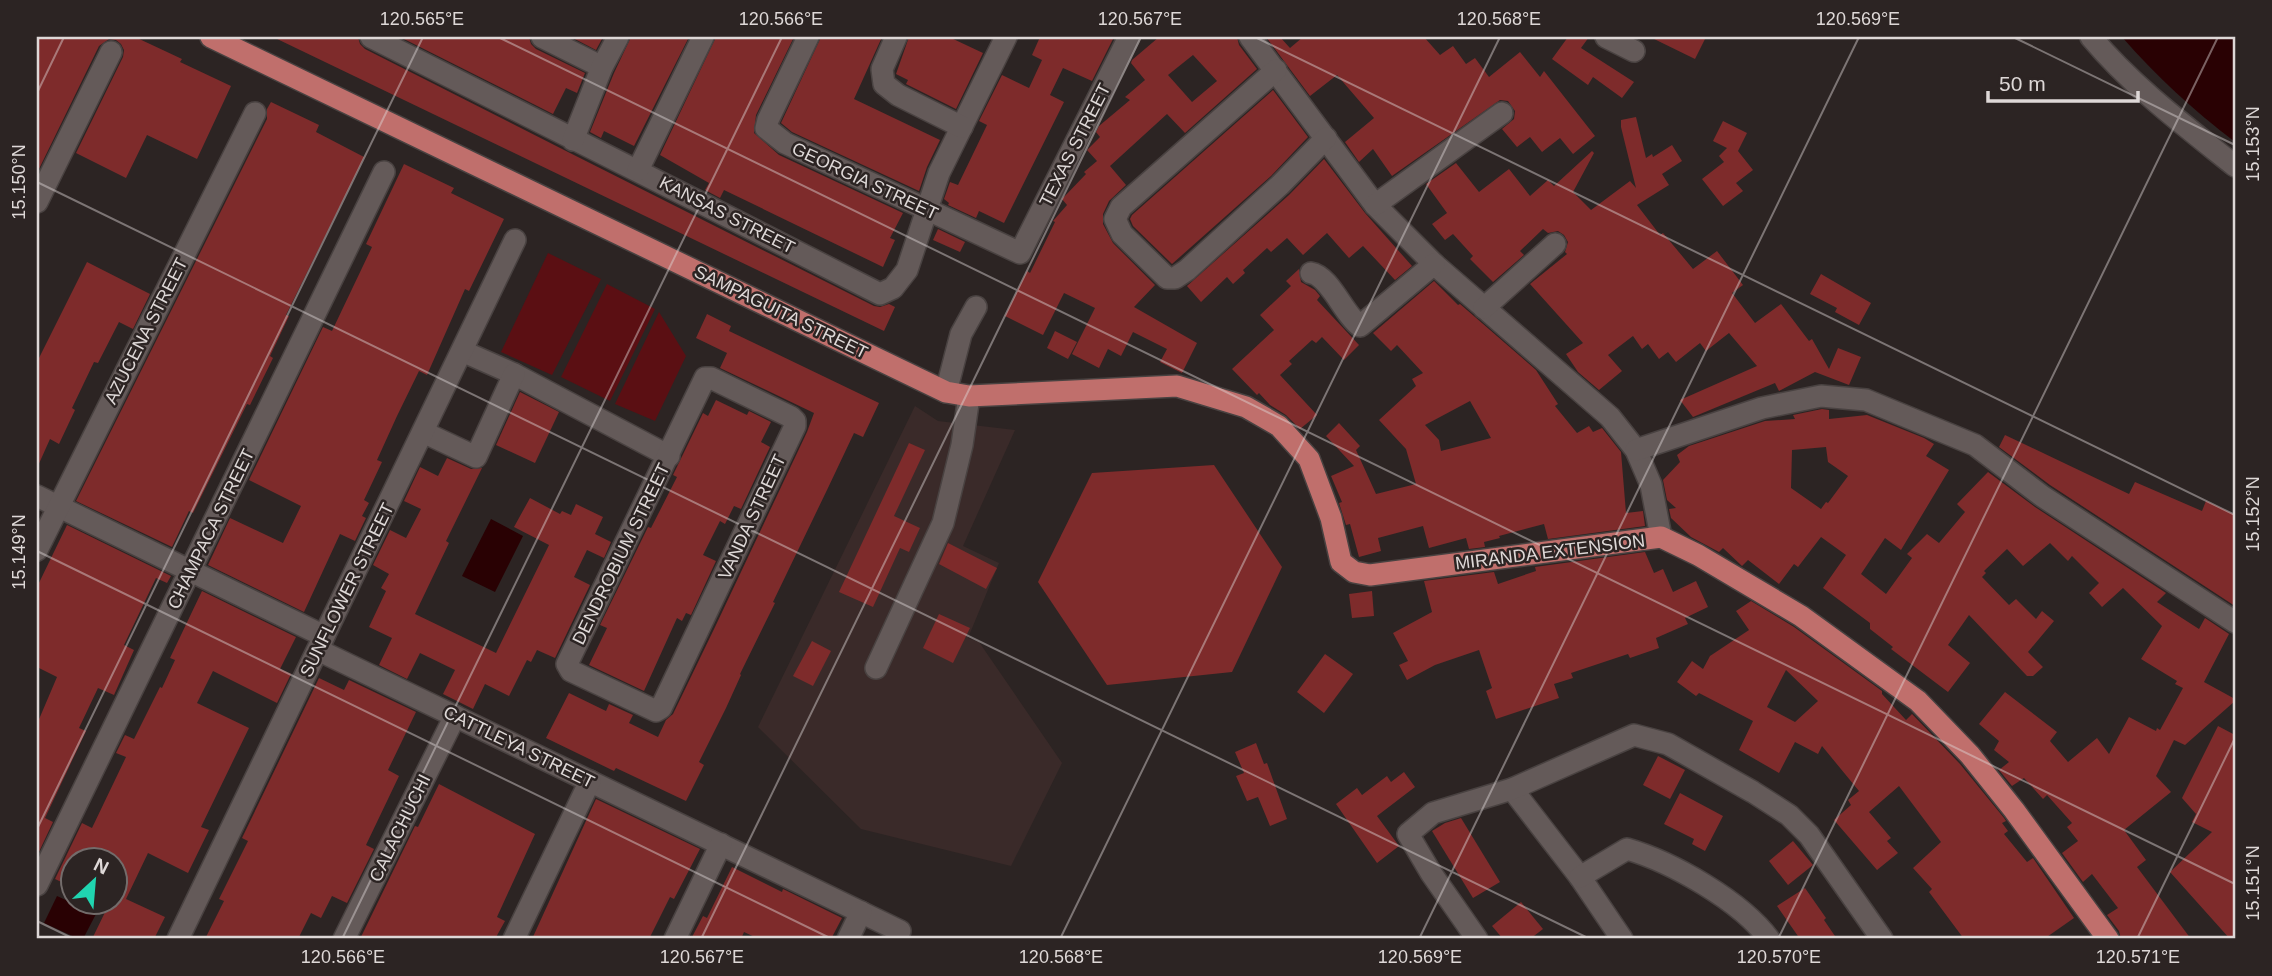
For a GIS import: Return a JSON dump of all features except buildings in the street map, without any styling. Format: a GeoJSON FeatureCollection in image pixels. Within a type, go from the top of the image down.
{"type":"FeatureCollection","features":[{"type":"Feature","properties":{"kind":"main road","name":"SAMPAGUITA STREET"},"geometry":{"type":"LineString","coordinates":[[211,37],[946,392],[969,396],[1177,386],[1246,407],[1279,426],[1309,459],[1331,518]]}},
{"type":"Feature","properties":{"kind":"main road","name":"MIRANDA EXTENSION"},"geometry":{"type":"LineString","coordinates":[[1331,518],[1341,562],[1354,572],[1370,575],[1661,537],[1698,555],[1801,616],[1918,701],[1992,782],[2108,939]]}},
{"type":"Feature","properties":{"kind":"street","name":"KANSAS STREET"},"geometry":{"type":"LineString","coordinates":[[371,37],[880,294],[893,288],[907,270],[928,211]]}},
{"type":"Feature","properties":{"kind":"street"},"geometry":{"type":"LineString","coordinates":[[542,37],[602,67]]}},
{"type":"Feature","properties":{"kind":"street"},"geometry":{"type":"LineString","coordinates":[[573,140],[602,67],[618,37]]}},
{"type":"Feature","properties":{"kind":"street"},"geometry":{"type":"LineString","coordinates":[[638,170],[703,37]]}},
{"type":"Feature","properties":{"kind":"street","name":"GEORGIA STREET"},"geometry":{"type":"LineString","coordinates":[[808,37],[766,128],[785,143],[1020,253]]}},
{"type":"Feature","properties":{"kind":"street"},"geometry":{"type":"LineString","coordinates":[[897,37],[882,69],[884,84],[898,95],[962,127]]}},
{"type":"Feature","properties":{"kind":"street"},"geometry":{"type":"LineString","coordinates":[[928,211],[931,193],[1006,37]]}},
{"type":"Feature","properties":{"kind":"street","name":"TEXAS STREET"},"geometry":{"type":"LineString","coordinates":[[1020,253],[1129,37]]}},
{"type":"Feature","properties":{"kind":"street"},"geometry":{"type":"LineString","coordinates":[[1250,37],[1375,205],[1434,264],[1610,417],[1636,450],[1651,485],[1661,537]]}},
{"type":"Feature","properties":{"kind":"street"},"geometry":{"type":"LineString","coordinates":[[1605,37],[1634,51]]}},
{"type":"Feature","properties":{"kind":"street"},"geometry":{"type":"LineString","coordinates":[[2091,37],[2169,113],[2235,166]]}},
{"type":"Feature","properties":{"kind":"street"},"geometry":{"type":"LineString","coordinates":[[37,202],[111,52]]}},
{"type":"Feature","properties":{"kind":"street"},"geometry":{"type":"LineString","coordinates":[[1276,70],[1121,207],[1115,219],[1122,234],[1167,278],[1175,278],[1279,185],[1326,138]]}},
{"type":"Feature","properties":{"kind":"street","name":"AZUCENA STREET"},"geometry":{"type":"LineString","coordinates":[[37,550],[255,113]]}},
{"type":"Feature","properties":{"kind":"street"},"geometry":{"type":"LineString","coordinates":[[1375,205],[1502,113]]}},
{"type":"Feature","properties":{"kind":"street","name":"CHAMPACA STREET"},"geometry":{"type":"LineString","coordinates":[[37,885],[384,172]]}},
{"type":"Feature","properties":{"kind":"street","name":"SUNFLOWER STREET"},"geometry":{"type":"LineString","coordinates":[[178,939],[515,240]]}},
{"type":"Feature","properties":{"kind":"street"},"geometry":{"type":"LineString","coordinates":[[1483,308],[1555,244]]}},
{"type":"Feature","properties":{"kind":"street"},"geometry":{"type":"LineString","coordinates":[[1311,273],[1324,281],[1360,326],[1434,264]]}},
{"type":"Feature","properties":{"kind":"street"},"geometry":{"type":"LineString","coordinates":[[946,392],[961,334],[976,307]]}},
{"type":"Feature","properties":{"kind":"street"},"geometry":{"type":"LineString","coordinates":[[462,351],[514,374],[669,456]]}},
{"type":"Feature","properties":{"kind":"street"},"geometry":{"type":"LineString","coordinates":[[423,432],[476,457],[514,374]]}},
{"type":"Feature","properties":{"kind":"street","name":"VANDA STREET"},"geometry":{"type":"LineString","coordinates":[[661,708],[795,426],[791,417],[711,378],[705,378],[701,383]]}},
{"type":"Feature","properties":{"kind":"street","name":"DENDROBIUM STREET"},"geometry":{"type":"LineString","coordinates":[[661,708],[656,711],[643,705],[571,671],[566,664],[669,456],[701,383]]}},
{"type":"Feature","properties":{"kind":"street"},"geometry":{"type":"LineString","coordinates":[[876,668],[943,523],[962,445],[969,396]]}},
{"type":"Feature","properties":{"kind":"street"},"geometry":{"type":"LineString","coordinates":[[1636,450],[1762,408],[1821,396],[1867,400],[1975,445],[2042,496],[2235,622]]}},
{"type":"Feature","properties":{"kind":"street","name":"CATTLEYA STREET"},"geometry":{"type":"LineString","coordinates":[[37,496],[190,570],[455,716],[900,931]]}},
{"type":"Feature","properties":{"kind":"street","name":"CALACHUCHI"},"geometry":{"type":"LineString","coordinates":[[344,939],[455,716]]}},
{"type":"Feature","properties":{"kind":"street"},"geometry":{"type":"LineString","coordinates":[[1478,939],[1431,873],[1408,834],[1433,813],[1512,789],[1634,735],[1668,744],[1753,792],[1789,816],[1810,835],[1882,939]]}},
{"type":"Feature","properties":{"kind":"street"},"geometry":{"type":"LineString","coordinates":[[514,939],[590,781]]}},
{"type":"Feature","properties":{"kind":"street"},"geometry":{"type":"LineString","coordinates":[[1512,789],[1580,877],[1622,939]]}},
{"type":"Feature","properties":{"kind":"street"},"geometry":{"type":"LineString","coordinates":[[675,939],[721,844]]}},
{"type":"Feature","properties":{"kind":"street"},"geometry":{"type":"LineString","coordinates":[[1580,877],[1627,849],[1654,857],[1727,900],[1769,939]]}},
{"type":"Feature","properties":{"kind":"street"},"geometry":{"type":"LineString","coordinates":[[848,939],[861,912]]}},
{"type":"Feature","properties":{"kind":"shaded area"},"geometry":{"type":"Polygon","coordinates":[[[2122,37],[2235,37],[2235,142],[2176,92],[2122,37]]]}},
{"type":"Feature","properties":{"kind":"shaded area"},"geometry":{"type":"Polygon","coordinates":[[[548,253],[601,279],[552,375],[501,352],[548,253]]]}},
{"type":"Feature","properties":{"kind":"shaded area"},"geometry":{"type":"Polygon","coordinates":[[[607,284],[655,309],[610,401],[561,377],[607,284]]]}},
{"type":"Feature","properties":{"kind":"shaded area"},"geometry":{"type":"Polygon","coordinates":[[[659,312],[686,356],[655,421],[615,404],[659,312]]]}},
{"type":"Feature","properties":{"kind":"shaded area"},"geometry":{"type":"Polygon","coordinates":[[[915,406],[938,421],[1015,430],[963,546],[999,563],[968,638],[979,642],[1062,763],[1011,866],[861,829],[758,727],[915,406]]]}},
{"type":"Feature","properties":{"kind":"shaded area"},"geometry":{"type":"Polygon","coordinates":[[[491,519],[523,536],[495,592],[462,576],[491,519]]]}},
{"type":"Feature","properties":{"kind":"shaded area"},"geometry":{"type":"Polygon","coordinates":[[[57,896],[60,897],[60,916],[95,916],[83,939],[44,923],[57,896]]]}}]}
